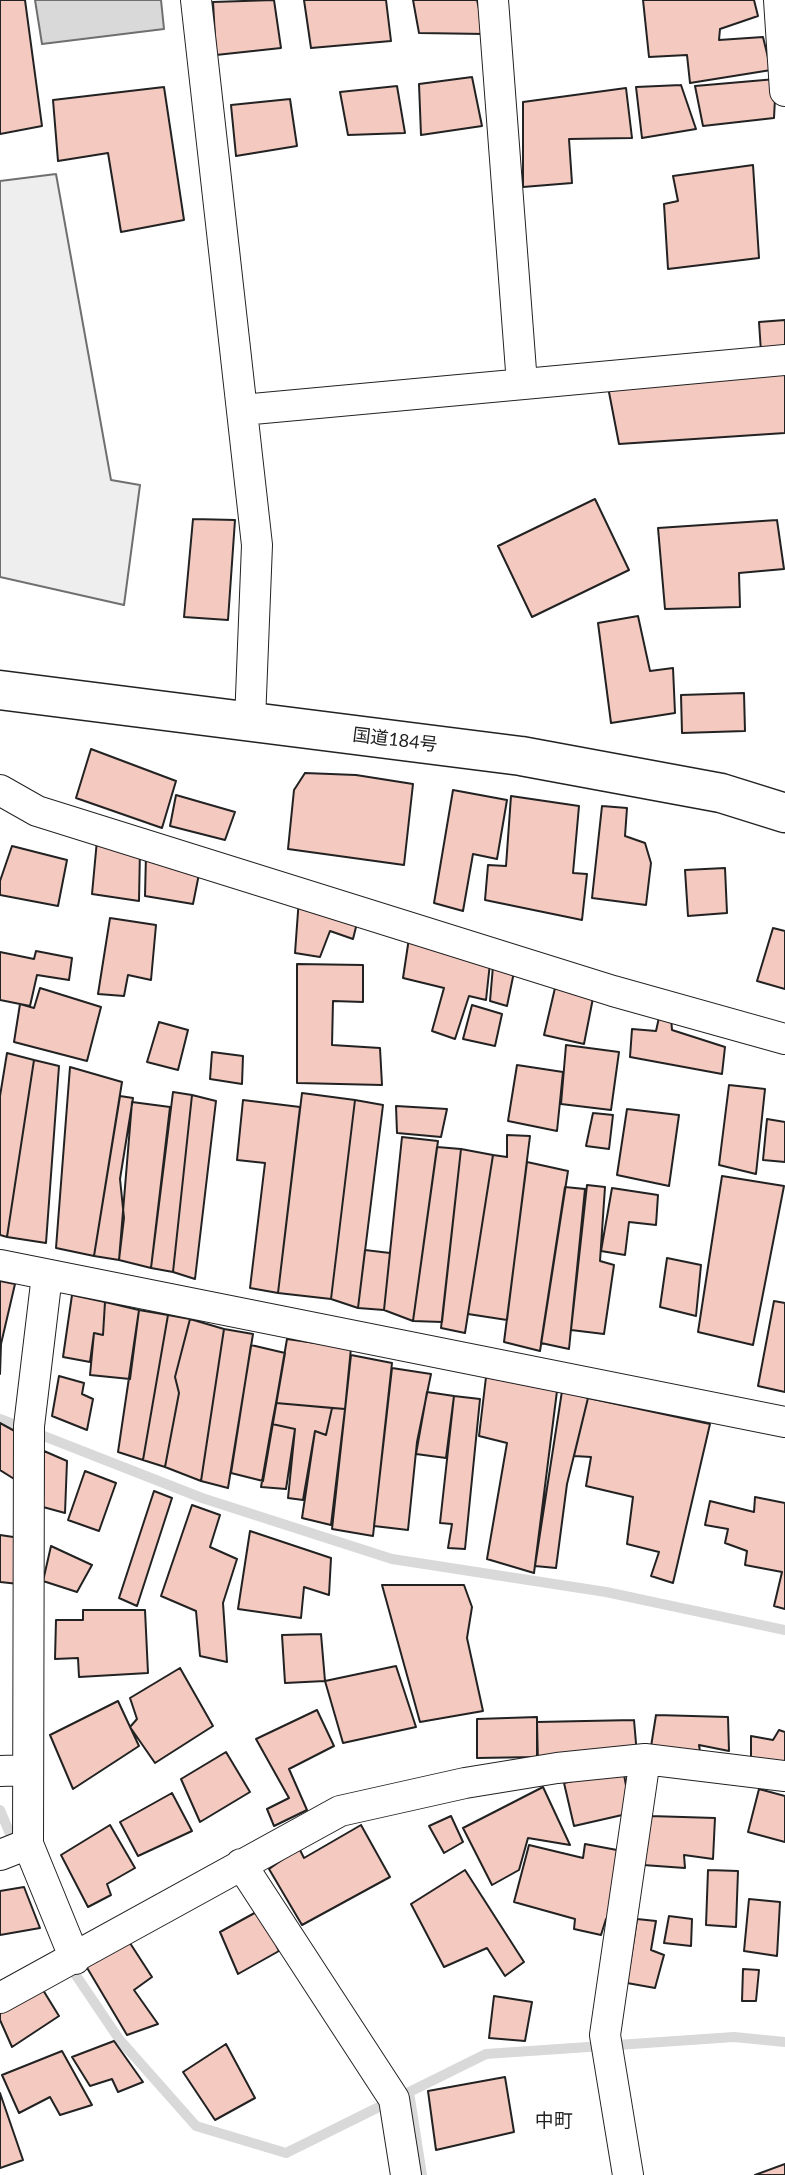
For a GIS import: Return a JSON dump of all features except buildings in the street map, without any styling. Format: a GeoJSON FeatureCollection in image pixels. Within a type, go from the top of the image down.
{"type":"FeatureCollection","features":[{"type":"Feature","properties":{"kind":"highway","name":"国道184号"},"geometry":{"type":"LineString","coordinates":[[0,690],[521,756],[721,793],[785,813]]}},
{"type":"Feature","properties":{"kind":"street"},"geometry":{"type":"LineString","coordinates":[[196,0],[257,545],[250,721]]}},
{"type":"Feature","properties":{"kind":"street"},"geometry":{"type":"LineString","coordinates":[[493,0],[522,384]]}},
{"type":"Feature","properties":{"kind":"street"},"geometry":{"type":"LineString","coordinates":[[779,0],[785,91]]}},
{"type":"Feature","properties":{"kind":"street"},"geometry":{"type":"LineString","coordinates":[[242,411],[785,360]]}},
{"type":"Feature","properties":{"kind":"street"},"geometry":{"type":"LineString","coordinates":[[0,790],[37,811],[613,991],[785,1039]]}},
{"type":"Feature","properties":{"kind":"street"},"geometry":{"type":"LineString","coordinates":[[0,1265],[785,1422]]}},
{"type":"Feature","properties":{"kind":"street"},"geometry":{"type":"LineString","coordinates":[[47,1275],[29,1426],[14,1771],[28,1844],[75,1959]]}},
{"type":"Feature","properties":{"kind":"street"},"geometry":{"type":"LineString","coordinates":[[628,2175],[605,2035],[645,1759]]}},
{"type":"Feature","properties":{"kind":"street"},"geometry":{"type":"LineString","coordinates":[[0,1998],[340,1811],[544,1770],[645,1759],[785,1776]]}},
{"type":"Feature","properties":{"kind":"street"},"geometry":{"type":"LineString","coordinates":[[0,1855],[28,1844]]}},
{"type":"Feature","properties":{"kind":"street"},"geometry":{"type":"LineString","coordinates":[[241,1864],[394,2099],[406,2175]]}},
{"type":"Feature","properties":{"kind":"shaded area"},"geometry":{"type":"Polygon","coordinates":[[[35,0],[161,0],[164,29],[42,44],[35,0]]]}},
{"type":"Feature","properties":{"kind":"shaded area"},"geometry":{"type":"Polygon","coordinates":[[[56,174],[111,480],[140,485],[124,605],[0,577],[0,181],[56,174]]]}},
{"type":"Feature","properties":{"kind":"waterway"},"geometry":{"type":"LineString","coordinates":[[0,1419],[202,1498],[392,1559],[606,1592],[785,1630]]}},
{"type":"Feature","properties":{"kind":"waterway"},"geometry":{"type":"LineString","coordinates":[[0,1810],[15,1846]]}},
{"type":"Feature","properties":{"kind":"waterway"},"geometry":{"type":"LineString","coordinates":[[69,1965],[119,2039],[196,2126],[286,2153],[486,2054],[734,2037],[785,2042]]}},
{"type":"Feature","properties":{"kind":"waterway"},"geometry":{"type":"LineString","coordinates":[[409,2092],[422,2175]]}},
{"type":"Feature","properties":{"kind":"district","name":"中町"},"geometry":{"type":"Point","coordinates":[554,2121]}}]}
